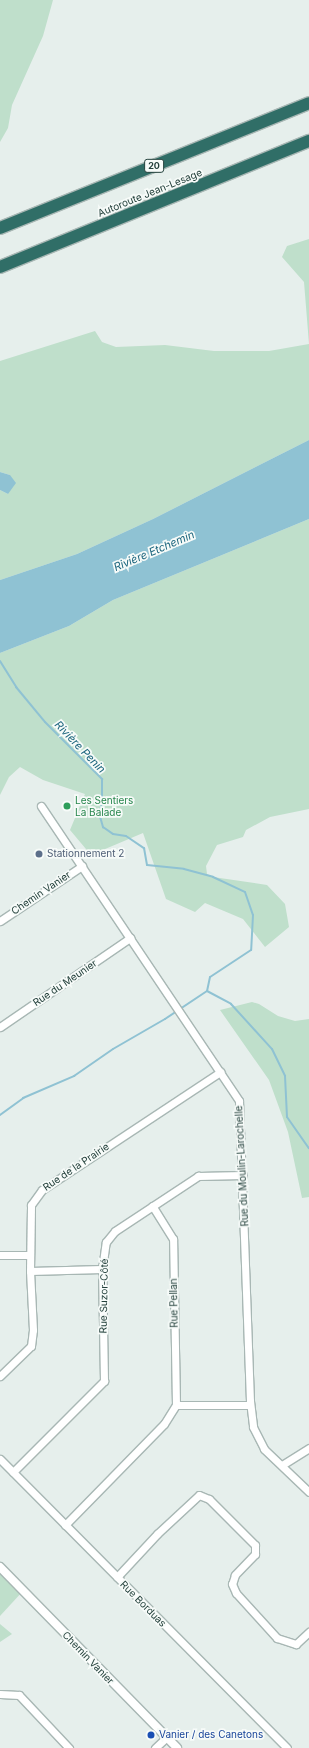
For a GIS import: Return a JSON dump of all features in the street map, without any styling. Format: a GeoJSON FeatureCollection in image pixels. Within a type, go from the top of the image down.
{"type":"FeatureCollection","features":[{"type":"Feature","properties":{"kind":"highway","name":"20"},"geometry":{"type":"LineString","coordinates":[[0,228],[309,103]]}},
{"type":"Feature","properties":{"kind":"highway","name":"Autoroute Jean-Lesage"},"geometry":{"type":"LineString","coordinates":[[0,267],[309,141]]}},
{"type":"Feature","properties":{"kind":"street","name":"Rue du Moulin-Larochelle"},"geometry":{"type":"LineString","coordinates":[[41,806],[240,1101],[250,1405],[253,1427],[264,1449],[309,1492]]}},
{"type":"Feature","properties":{"kind":"street","name":"Chemin Vanier"},"geometry":{"type":"LineString","coordinates":[[0,920],[82,866]]}},
{"type":"Feature","properties":{"kind":"street","name":"Rue du Meunier"},"geometry":{"type":"LineString","coordinates":[[0,1027],[130,938]]}},
{"type":"Feature","properties":{"kind":"street","name":"Rue de la Prairie"},"geometry":{"type":"LineString","coordinates":[[0,1376],[31,1346],[33,1330],[30,1270],[31,1205],[42,1190],[220,1072]]}},
{"type":"Feature","properties":{"kind":"street","name":"Rue Suzor-Côté"},"geometry":{"type":"LineString","coordinates":[[13,1472],[104,1381],[102,1269],[106,1242],[115,1231],[198,1176],[243,1175]]}},
{"type":"Feature","properties":{"kind":"street","name":"Rue Pellan"},"geometry":{"type":"LineString","coordinates":[[152,1206],[173,1239],[176,1405]]}},
{"type":"Feature","properties":{"kind":"street"},"geometry":{"type":"LineString","coordinates":[[0,1255],[30,1255]]}},
{"type":"Feature","properties":{"kind":"street"},"geometry":{"type":"LineString","coordinates":[[30,1270],[102,1269]]}},
{"type":"Feature","properties":{"kind":"street"},"geometry":{"type":"LineString","coordinates":[[65,1525],[164,1424],[176,1405],[250,1405]]}},
{"type":"Feature","properties":{"kind":"street"},"geometry":{"type":"LineString","coordinates":[[282,1465],[309,1448]]}},
{"type":"Feature","properties":{"kind":"street","name":"Rue Borduas"},"geometry":{"type":"LineString","coordinates":[[0,1459],[287,1748]]}},
{"type":"Feature","properties":{"kind":"street"},"geometry":{"type":"LineString","coordinates":[[117,1577],[157,1534],[200,1495],[209,1499],[255,1545],[255,1554],[235,1575],[232,1584],[236,1592],[276,1638],[296,1644],[309,1632]]}},
{"type":"Feature","properties":{"kind":"street","name":"Chemin Vanier"},"geometry":{"type":"LineString","coordinates":[[0,1567],[177,1748]]}},
{"type":"Feature","properties":{"kind":"street"},"geometry":{"type":"LineString","coordinates":[[0,1694],[18,1695],[69,1748]]}},
{"type":"Feature","properties":{"kind":"street"},"geometry":{"type":"LineString","coordinates":[[155,1748],[166,1737]]}},
{"type":"Feature","properties":{"kind":"green space"},"geometry":{"type":"Polygon","coordinates":[[[0,0],[53,0],[43,36],[12,105],[8,128],[0,142],[0,0]]]}},
{"type":"Feature","properties":{"kind":"green space"},"geometry":{"type":"Polygon","coordinates":[[[309,239],[309,344],[304,282],[282,257],[287,246],[309,239]]]}},
{"type":"Feature","properties":{"kind":"green space"},"geometry":{"type":"Polygon","coordinates":[[[95,331],[102,342],[116,347],[165,345],[214,351],[269,351],[309,344],[309,440],[153,519],[77,554],[0,580],[0,490],[8,494],[10,475],[0,472],[0,361],[95,331]]]}},
{"type":"Feature","properties":{"kind":"green space"},"geometry":{"type":"Polygon","coordinates":[[[309,519],[309,809],[270,817],[246,830],[243,837],[217,845],[206,866],[207,874],[213,877],[267,885],[285,904],[289,927],[265,947],[243,919],[205,903],[195,912],[166,899],[143,833],[91,855],[70,830],[85,794],[43,780],[20,767],[9,777],[0,795],[0,653],[69,626],[113,600],[309,519]]]}},
{"type":"Feature","properties":{"kind":"green space"},"geometry":{"type":"Polygon","coordinates":[[[252,1002],[259,1004],[278,1016],[295,1021],[309,1019],[309,1197],[302,1198],[288,1132],[269,1080],[220,1010],[252,1002]]]}},
{"type":"Feature","properties":{"kind":"green space"},"geometry":{"type":"Polygon","coordinates":[[[0,1567],[23,1591],[0,1616],[0,1567]]]}},
{"type":"Feature","properties":{"kind":"green space"},"geometry":{"type":"Polygon","coordinates":[[[0,1624],[12,1634],[0,1642],[0,1624]]]}},
{"type":"Feature","properties":{"kind":"water","name":"Rivière Etchemin"},"geometry":{"type":"Polygon","coordinates":[[[309,440],[309,519],[113,600],[69,626],[0,653],[0,580],[77,554],[153,519],[309,440]]]}},
{"type":"Feature","properties":{"kind":"water"},"geometry":{"type":"Polygon","coordinates":[[[0,472],[10,475],[16,483],[8,494],[0,490],[0,472]]]}},
{"type":"Feature","properties":{"kind":"waterway","name":"Rivière Penin"},"geometry":{"type":"LineString","coordinates":[[0,661],[16,687],[45,722],[102,779],[102,804],[99,813],[103,827],[113,834],[126,836],[144,848],[147,865],[184,869],[213,877],[245,892],[253,915],[251,950],[210,977],[207,991],[231,1004],[272,1049],[285,1076],[287,1117],[309,1148]]}},
{"type":"Feature","properties":{"kind":"waterway"},"geometry":{"type":"LineString","coordinates":[[0,1115],[23,1098],[74,1076],[113,1049],[165,1019],[207,991]]}},
{"type":"Feature","properties":{"kind":"place","name":"Les Sentiers La Balade"},"geometry":{"type":"Point","coordinates":[67,806]}},
{"type":"Feature","properties":{"kind":"place","name":"Stationnement 2"},"geometry":{"type":"Point","coordinates":[39,854]}},
{"type":"Feature","properties":{"kind":"place","name":"Vanier / des Canetons"},"geometry":{"type":"Point","coordinates":[151,1735]}}]}
